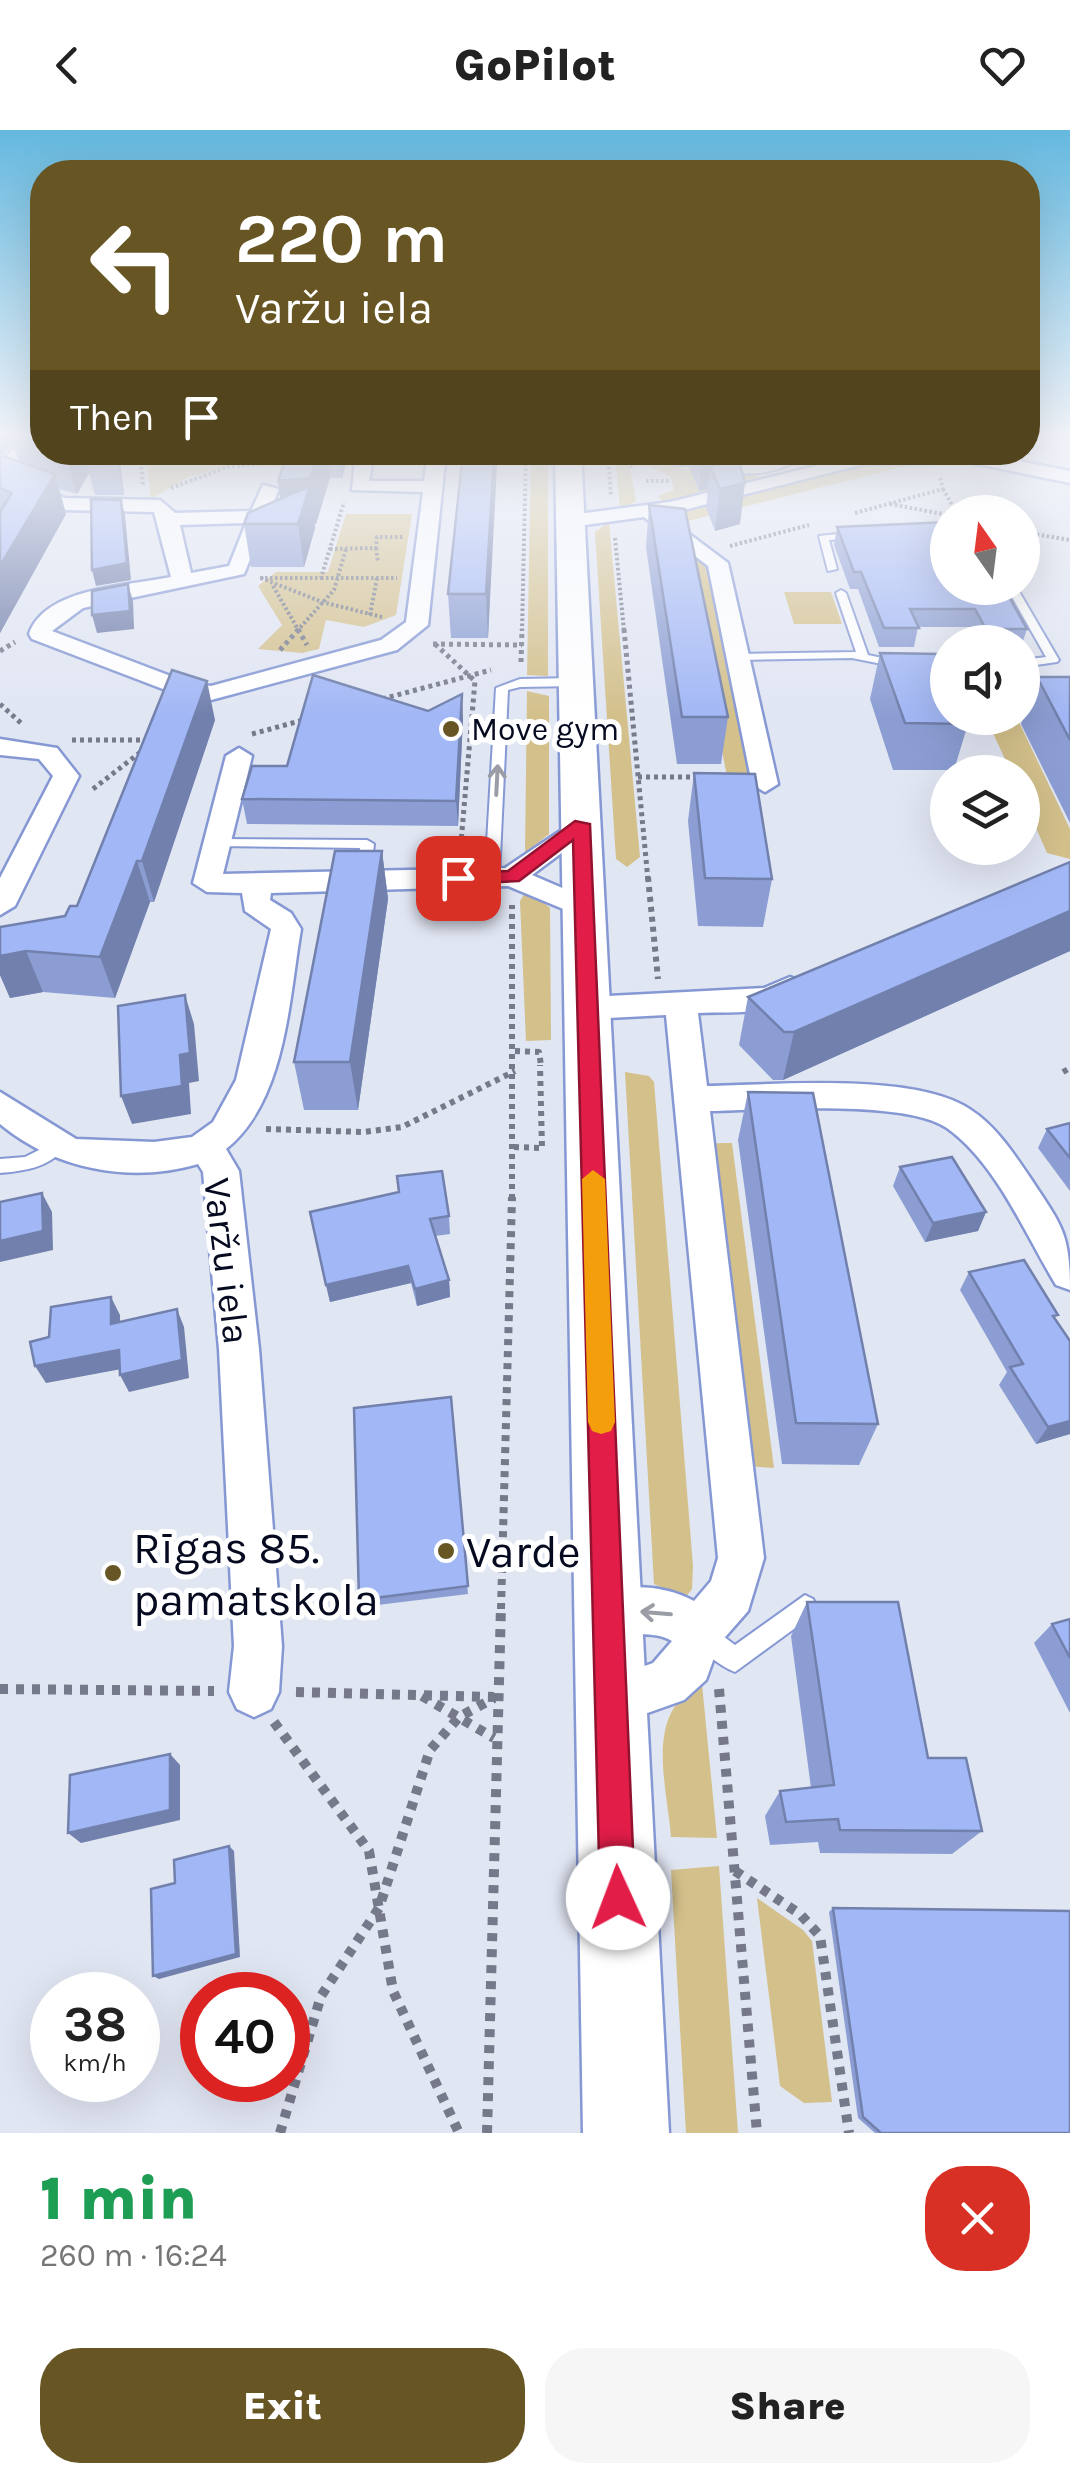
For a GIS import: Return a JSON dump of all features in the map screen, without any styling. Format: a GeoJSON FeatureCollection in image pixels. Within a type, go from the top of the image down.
{"type":"FeatureCollection","features":[{"type":"Feature","properties":{"kind":"street"},"geometry":{"type":"LineString","coordinates":[[171,529],[182,580]]}},
{"type":"Feature","properties":{"kind":"street"},"geometry":{"type":"LineString","coordinates":[[255,529],[237,570],[76,603],[44,622],[40,634],[197,693],[234,690],[319,664],[413,628],[430,529]]}},
{"type":"Feature","properties":{"kind":"street"},"geometry":{"type":"LineString","coordinates":[[570,529],[626,2133]]}},
{"type":"Feature","properties":{"kind":"street"},"geometry":{"type":"LineString","coordinates":[[672,529],[718,562],[764,780]]}},
{"type":"Feature","properties":{"kind":"street"},"geometry":{"type":"LineString","coordinates":[[0,746],[29,747],[51,754],[63,764],[66,776],[0,906]]}},
{"type":"Feature","properties":{"kind":"street"},"geometry":{"type":"LineString","coordinates":[[239,756],[207,883],[502,877],[585,909]]}},
{"type":"Feature","properties":{"kind":"street"},"geometry":{"type":"LineString","coordinates":[[502,877],[581,824]]}},
{"type":"Feature","properties":{"kind":"street","name":"Varžu iela"},"geometry":{"type":"LineString","coordinates":[[258,884],[255,904],[281,920],[286,929],[252,1087],[216,1138],[239,1349],[258,1646],[269,1692]]}},
{"type":"Feature","properties":{"kind":"street"},"geometry":{"type":"LineString","coordinates":[[588,1008],[769,998],[811,979]]}},
{"type":"Feature","properties":{"kind":"street"},"geometry":{"type":"LineString","coordinates":[[611,1701],[668,1684],[688,1663],[708,1639],[730,1594],[741,1558],[681,1002]]}},
{"type":"Feature","properties":{"kind":"street"},"geometry":{"type":"LineString","coordinates":[[690,1099],[856,1100],[936,1106],[959,1118],[996,1160],[1070,1274]]}},
{"type":"Feature","properties":{"kind":"street"},"geometry":{"type":"LineString","coordinates":[[0,1105],[55,1149],[87,1157],[168,1156],[216,1138]]}},
{"type":"Feature","properties":{"kind":"street"},"geometry":{"type":"LineString","coordinates":[[608,1613],[664,1610],[708,1639]]}},
{"type":"Feature","properties":{"kind":"lane"},"geometry":{"type":"LineString","coordinates":[[832,569],[822,538],[869,535]]}},
{"type":"Feature","properties":{"kind":"lane"},"geometry":{"type":"LineString","coordinates":[[841,593],[863,658]]}},
{"type":"Feature","properties":{"kind":"lane"},"geometry":{"type":"LineString","coordinates":[[1040,637],[1053,660],[1040,662]]}},
{"type":"Feature","properties":{"kind":"lane"},"geometry":{"type":"LineString","coordinates":[[738,657],[930,662]]}},
{"type":"Feature","properties":{"kind":"lane"},"geometry":{"type":"LineString","coordinates":[[502,877],[502,688],[520,682],[576,682]]}},
{"type":"Feature","properties":{"kind":"lane"},"geometry":{"type":"LineString","coordinates":[[217,842],[366,844],[363,881]]}},
{"type":"Feature","properties":{"kind":"lane"},"geometry":{"type":"LineString","coordinates":[[0,1166],[28,1164],[55,1149]]}},
{"type":"Feature","properties":{"kind":"lane"},"geometry":{"type":"LineString","coordinates":[[708,1639],[736,1660],[805,1608]]}},
{"type":"Feature","properties":{"kind":"path"},"geometry":{"type":"LineString","coordinates":[[321,578],[335,529]]}},
{"type":"Feature","properties":{"kind":"path"},"geometry":{"type":"LineString","coordinates":[[378,562],[379,529]]}},
{"type":"Feature","properties":{"kind":"path"},"geometry":{"type":"LineString","coordinates":[[520,682],[524,529]]}},
{"type":"Feature","properties":{"kind":"path"},"geometry":{"type":"LineString","coordinates":[[1040,535],[1069,540]]}},
{"type":"Feature","properties":{"kind":"path"},"geometry":{"type":"LineString","coordinates":[[378,537],[416,537]]}},
{"type":"Feature","properties":{"kind":"path"},"geometry":{"type":"LineString","coordinates":[[330,548],[376,548]]}},
{"type":"Feature","properties":{"kind":"path"},"geometry":{"type":"LineString","coordinates":[[276,654],[334,590],[346,548]]}},
{"type":"Feature","properties":{"kind":"path"},"geometry":{"type":"LineString","coordinates":[[260,578],[424,578]]}},
{"type":"Feature","properties":{"kind":"path"},"geometry":{"type":"LineString","coordinates":[[370,615],[377,578]]}},
{"type":"Feature","properties":{"kind":"path"},"geometry":{"type":"LineString","coordinates":[[319,664],[272,586],[413,628],[475,680],[458,878]]}},
{"type":"Feature","properties":{"kind":"path"},"geometry":{"type":"LineString","coordinates":[[0,642],[16,642]]}},
{"type":"Feature","properties":{"kind":"path"},"geometry":{"type":"LineString","coordinates":[[434,644],[522,644]]}},
{"type":"Feature","properties":{"kind":"path"},"geometry":{"type":"LineString","coordinates":[[376,701],[521,662]]}},
{"type":"Feature","properties":{"kind":"path"},"geometry":{"type":"LineString","coordinates":[[0,704],[26,728]]}},
{"type":"Feature","properties":{"kind":"path"},"geometry":{"type":"LineString","coordinates":[[239,756],[228,741],[321,716]]}},
{"type":"Feature","properties":{"kind":"path"},"geometry":{"type":"LineString","coordinates":[[57,740],[150,740],[102,785]]}},
{"type":"Feature","properties":{"kind":"path"},"geometry":{"type":"LineString","coordinates":[[451,768],[467,768]]}},
{"type":"Feature","properties":{"kind":"path"},"geometry":{"type":"LineString","coordinates":[[638,777],[764,780]]}},
{"type":"Feature","properties":{"kind":"path"},"geometry":{"type":"LineString","coordinates":[[486,2133],[515,1071],[502,877]]}},
{"type":"Feature","properties":{"kind":"path"},"geometry":{"type":"LineString","coordinates":[[514,1147],[542,1148],[539,1052],[515,1051]]}},
{"type":"Feature","properties":{"kind":"path"},"geometry":{"type":"LineString","coordinates":[[540,1065],[550,1065]]}},
{"type":"Feature","properties":{"kind":"path"},"geometry":{"type":"LineString","coordinates":[[216,1138],[394,1130],[420,1120],[496,1075],[515,1071]]}},
{"type":"Feature","properties":{"kind":"path"},"geometry":{"type":"LineString","coordinates":[[708,1639],[734,1870],[757,2133]]}},
{"type":"Feature","properties":{"kind":"path"},"geometry":{"type":"LineString","coordinates":[[0,1690],[495,1697]]}},
{"type":"Feature","properties":{"kind":"path"},"geometry":{"type":"LineString","coordinates":[[269,1692],[369,1851],[394,1991],[460,2133]]}},
{"type":"Feature","properties":{"kind":"path"},"geometry":{"type":"LineString","coordinates":[[422,1696],[495,1738]]}},
{"type":"Feature","properties":{"kind":"path"},"geometry":{"type":"LineString","coordinates":[[280,2133],[286,2125],[322,1996],[379,1908],[430,1750],[459,1717],[495,1697]]}},
{"type":"Feature","properties":{"kind":"path"},"geometry":{"type":"LineString","coordinates":[[734,1870],[800,1914],[820,1936],[849,2133]]}},
{"type":"Feature","properties":{"kind":"shaded area"},"geometry":{"type":"Polygon","coordinates":[[[341,529],[410,529],[396,615],[364,627],[326,620],[319,649],[302,653],[258,649],[282,625],[258,586],[276,572],[328,572],[341,529]]]}},
{"type":"Feature","properties":{"kind":"shaded area"},"geometry":{"type":"Polygon","coordinates":[[[530,529],[548,529],[548,676],[527,675],[530,529]]]}},
{"type":"Feature","properties":{"kind":"shaded area"},"geometry":{"type":"Polygon","coordinates":[[[610,529],[640,857],[627,867],[616,859],[595,532],[610,529]]]}},
{"type":"Feature","properties":{"kind":"shaded area"},"geometry":{"type":"Polygon","coordinates":[[[688,547],[706,560],[752,776],[727,776],[701,646],[688,547]]]}},
{"type":"Feature","properties":{"kind":"shaded area"},"geometry":{"type":"Polygon","coordinates":[[[784,592],[831,592],[842,624],[794,624],[784,592]]]}},
{"type":"Feature","properties":{"kind":"shaded area"},"geometry":{"type":"Polygon","coordinates":[[[527,691],[549,696],[549,834],[525,853],[527,691]]]}},
{"type":"Feature","properties":{"kind":"shaded area"},"geometry":{"type":"Polygon","coordinates":[[[994,735],[1025,735],[1035,755],[1003,755],[994,735]]]}},
{"type":"Feature","properties":{"kind":"shaded area"},"geometry":{"type":"Polygon","coordinates":[[[1040,766],[1070,829],[1070,859],[1047,853],[1040,837],[1040,766]]]}},
{"type":"Feature","properties":{"kind":"shaded area"},"geometry":{"type":"Polygon","coordinates":[[[525,893],[536,896],[550,908],[551,1040],[526,1041],[520,901],[525,893]]]}},
{"type":"Feature","properties":{"kind":"shaded area"},"geometry":{"type":"Polygon","coordinates":[[[625,1072],[649,1076],[654,1082],[693,1566],[692,1589],[685,1598],[654,1584],[625,1072]]]}},
{"type":"Feature","properties":{"kind":"shaded area"},"geometry":{"type":"Polygon","coordinates":[[[732,1143],[774,1468],[745,1466],[707,1144],[732,1143]]]}},
{"type":"Feature","properties":{"kind":"shaded area"},"geometry":{"type":"Polygon","coordinates":[[[702,1684],[717,1838],[671,1837],[663,1772],[665,1730],[684,1696],[702,1684]]]}},
{"type":"Feature","properties":{"kind":"shaded area"},"geometry":{"type":"Polygon","coordinates":[[[719,1866],[738,2133],[686,2133],[671,1870],[719,1866]]]}},
{"type":"Feature","properties":{"kind":"shaded area"},"geometry":{"type":"Polygon","coordinates":[[[757,1898],[803,1930],[812,1941],[832,2102],[804,2103],[780,2086],[757,1898]]]}},
{"type":"Feature","properties":{"kind":"building"},"geometry":{"type":"Polygon","coordinates":[[[0,529],[22,529],[0,566],[0,529]]]}},
{"type":"Feature","properties":{"kind":"building"},"geometry":{"type":"Polygon","coordinates":[[[91,529],[124,529],[127,563],[92,570],[91,529]]]}},
{"type":"Feature","properties":{"kind":"building"},"geometry":{"type":"Polygon","coordinates":[[[455,529],[490,529],[486,594],[448,594],[455,529]]]}},
{"type":"Feature","properties":{"kind":"building"},"geometry":{"type":"Polygon","coordinates":[[[653,529],[689,529],[728,717],[682,717],[653,529]]]}},
{"type":"Feature","properties":{"kind":"building"},"geometry":{"type":"Polygon","coordinates":[[[838,529],[930,529],[930,605],[1014,605],[1025,625],[984,625],[975,609],[910,609],[919,628],[884,628],[861,572],[854,572],[838,529]]]}},
{"type":"Feature","properties":{"kind":"building"},"geometry":{"type":"Polygon","coordinates":[[[128,584],[130,611],[92,615],[92,591],[128,584]]]}},
{"type":"Feature","properties":{"kind":"building"},"geometry":{"type":"Polygon","coordinates":[[[880,653],[930,654],[930,723],[905,723],[880,653]]]}},
{"type":"Feature","properties":{"kind":"building"},"geometry":{"type":"Polygon","coordinates":[[[172,670],[207,681],[142,861],[137,861],[100,957],[26,951],[0,956],[0,927],[65,916],[70,906],[77,906],[172,670]]]}},
{"type":"Feature","properties":{"kind":"building"},"geometry":{"type":"Polygon","coordinates":[[[313,675],[428,711],[462,694],[456,801],[242,799],[252,766],[287,766],[313,675]]]}},
{"type":"Feature","properties":{"kind":"building"},"geometry":{"type":"Polygon","coordinates":[[[1040,677],[1070,677],[1070,740],[1040,683],[1040,677]]]}},
{"type":"Feature","properties":{"kind":"building"},"geometry":{"type":"Polygon","coordinates":[[[694,773],[755,774],[772,879],[705,878],[694,773]]]}},
{"type":"Feature","properties":{"kind":"building"},"geometry":{"type":"Polygon","coordinates":[[[335,851],[382,851],[350,1062],[294,1062],[335,851]]]}},
{"type":"Feature","properties":{"kind":"building"},"geometry":{"type":"Polygon","coordinates":[[[1070,862],[1070,911],[794,1032],[784,1032],[748,997],[1070,862]]]}},
{"type":"Feature","properties":{"kind":"building"},"geometry":{"type":"Polygon","coordinates":[[[185,995],[190,1053],[180,1055],[182,1086],[121,1096],[118,1006],[185,995]]]}},
{"type":"Feature","properties":{"kind":"building"},"geometry":{"type":"Polygon","coordinates":[[[748,1092],[813,1093],[878,1424],[796,1423],[748,1092]]]}},
{"type":"Feature","properties":{"kind":"building"},"geometry":{"type":"Polygon","coordinates":[[[1070,1123],[1070,1158],[1047,1129],[1070,1123]]]}},
{"type":"Feature","properties":{"kind":"building"},"geometry":{"type":"Polygon","coordinates":[[[952,1157],[986,1212],[933,1223],[900,1167],[952,1157]]]}},
{"type":"Feature","properties":{"kind":"building"},"geometry":{"type":"Polygon","coordinates":[[[442,1171],[449,1216],[430,1219],[449,1280],[415,1289],[408,1266],[326,1285],[310,1212],[399,1192],[397,1176],[442,1171]]]}},
{"type":"Feature","properties":{"kind":"building"},"geometry":{"type":"Polygon","coordinates":[[[42,1193],[43,1231],[0,1241],[0,1202],[42,1193]]]}},
{"type":"Feature","properties":{"kind":"building"},"geometry":{"type":"Polygon","coordinates":[[[1024,1260],[1070,1341],[1070,1421],[1048,1427],[1010,1367],[1023,1364],[969,1272],[1024,1260]]]}},
{"type":"Feature","properties":{"kind":"building"},"geometry":{"type":"Polygon","coordinates":[[[111,1297],[111,1324],[177,1309],[182,1360],[120,1375],[119,1350],[35,1366],[30,1342],[49,1337],[51,1307],[111,1297]]]}},
{"type":"Feature","properties":{"kind":"building"},"geometry":{"type":"Polygon","coordinates":[[[451,1397],[468,1586],[359,1600],[354,1408],[451,1397]]]}},
{"type":"Feature","properties":{"kind":"building"},"geometry":{"type":"Polygon","coordinates":[[[807,1602],[898,1602],[928,1758],[966,1758],[982,1831],[840,1830],[838,1819],[786,1822],[780,1791],[834,1785],[807,1602]]]}},
{"type":"Feature","properties":{"kind":"building"},"geometry":{"type":"Polygon","coordinates":[[[1070,1619],[1070,1658],[1052,1624],[1070,1619]]]}},
{"type":"Feature","properties":{"kind":"building"},"geometry":{"type":"Polygon","coordinates":[[[170,1754],[170,1810],[68,1833],[70,1775],[170,1754]]]}},
{"type":"Feature","properties":{"kind":"building"},"geometry":{"type":"Polygon","coordinates":[[[229,1846],[236,1954],[160,1974],[153,1972],[151,1889],[175,1883],[174,1860],[229,1846]]]}},
{"type":"Feature","properties":{"kind":"building"},"geometry":{"type":"Polygon","coordinates":[[[833,1908],[1070,1911],[1070,2133],[881,2133],[863,2117],[833,1908]]]}},
{"type":"Feature","properties":{"kind":"slow traffic"},"geometry":{"type":"LineString","coordinates":[[593,1179],[601,1422]]}},
{"type":"Feature","properties":{"kind":"place","name":"Move gym"},"geometry":{"type":"Point","coordinates":[451,729]}},
{"type":"Feature","properties":{"kind":"place","name":"Varde"},"geometry":{"type":"Point","coordinates":[446,1551]}},
{"type":"Feature","properties":{"kind":"place","name":"Rīgas 85. pamatskola"},"geometry":{"type":"Point","coordinates":[113,1573]}},
{"type":"Feature","properties":{"kind":"route"},"geometry":{"type":"LineString","coordinates":[[458,878],[512,877],[581,824],[618,1898]]}}]}
